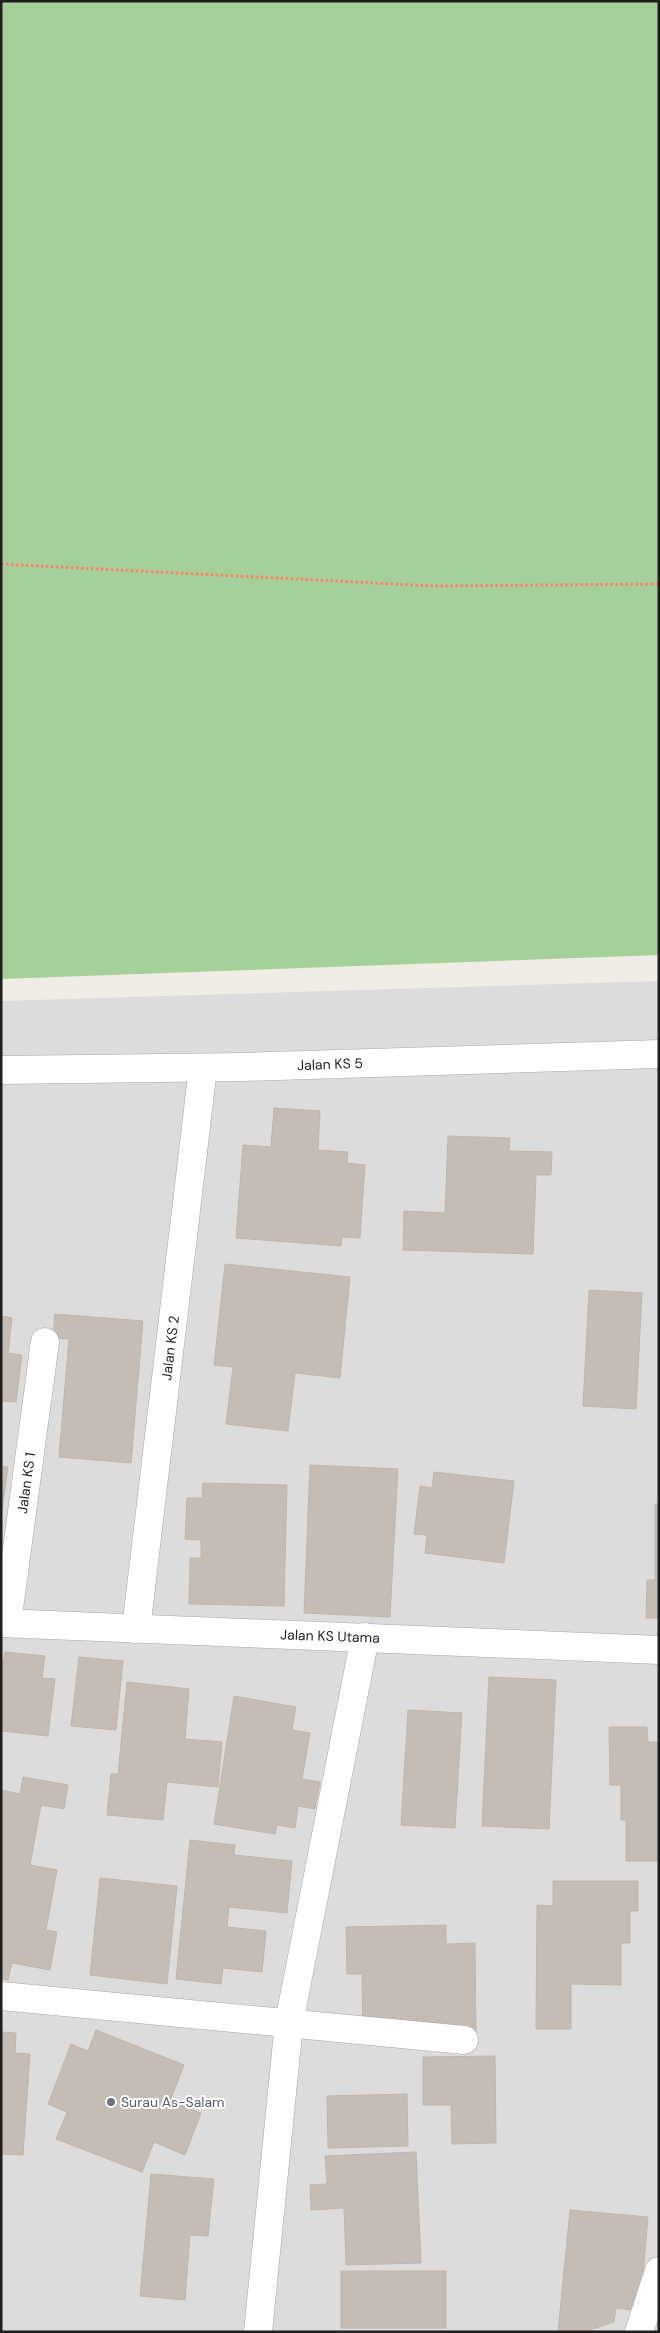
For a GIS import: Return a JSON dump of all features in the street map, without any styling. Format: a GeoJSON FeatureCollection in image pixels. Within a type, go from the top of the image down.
{"type":"FeatureCollection","features":[{"type":"Feature","properties":{"kind":"street","name":"Jalan KS 5"},"geometry":{"type":"LineString","coordinates":[[1,1070],[203,1068],[659,1054]]}},
{"type":"Feature","properties":{"kind":"street","name":"Jalan KS 2"},"geometry":{"type":"LineString","coordinates":[[136,1628],[203,1068]]}},
{"type":"Feature","properties":{"kind":"street","name":"Jalan KS 1"},"geometry":{"type":"LineString","coordinates":[[4,1623],[45,1342]]}},
{"type":"Feature","properties":{"kind":"street","name":"Jalan KS Utama"},"geometry":{"type":"LineString","coordinates":[[4,1623],[659,1650]]}},
{"type":"Feature","properties":{"kind":"street"},"geometry":{"type":"LineString","coordinates":[[258,2332],[290,2023],[365,1638]]}},
{"type":"Feature","properties":{"kind":"street"},"geometry":{"type":"LineString","coordinates":[[1,1996],[464,2040]]}},
{"type":"Feature","properties":{"kind":"street"},"geometry":{"type":"LineString","coordinates":[[639,2332],[659,2271]]}},
{"type":"Feature","properties":{"kind":"path"},"geometry":{"type":"LineString","coordinates":[[1,564],[434,586],[659,584]]}},
{"type":"Feature","properties":{"kind":"shaded area"},"geometry":{"type":"Polygon","coordinates":[[[659,981],[659,2332],[1,2332],[1,1001],[659,981]]]}},
{"type":"Feature","properties":{"kind":"green space"},"geometry":{"type":"Polygon","coordinates":[[[1,1],[659,1],[659,955],[1,979],[1,1]]]}},
{"type":"Feature","properties":{"kind":"building"},"geometry":{"type":"Polygon","coordinates":[[[274,1108],[320,1111],[318,1150],[348,1152],[347,1163],[365,1165],[360,1238],[342,1237],[341,1246],[236,1238],[243,1145],[271,1147],[274,1108]]]}},
{"type":"Feature","properties":{"kind":"building"},"geometry":{"type":"Polygon","coordinates":[[[448,1136],[510,1138],[509,1151],[552,1152],[551,1175],[536,1175],[533,1254],[403,1250],[404,1211],[445,1213],[448,1136]]]}},
{"type":"Feature","properties":{"kind":"building"},"geometry":{"type":"Polygon","coordinates":[[[225,1264],[350,1277],[340,1378],[295,1373],[288,1431],[226,1424],[233,1367],[214,1365],[225,1264]]]}},
{"type":"Feature","properties":{"kind":"building"},"geometry":{"type":"Polygon","coordinates":[[[589,1290],[642,1293],[636,1409],[583,1406],[589,1290]]]}},
{"type":"Feature","properties":{"kind":"building"},"geometry":{"type":"Polygon","coordinates":[[[55,1314],[143,1321],[131,1463],[59,1457],[69,1339],[53,1338],[55,1314]]]}},
{"type":"Feature","properties":{"kind":"building"},"geometry":{"type":"Polygon","coordinates":[[[1,1316],[12,1318],[8,1353],[22,1355],[16,1402],[2,1401],[1,1407],[1,1316]]]}},
{"type":"Feature","properties":{"kind":"building"},"geometry":{"type":"Polygon","coordinates":[[[310,1465],[398,1469],[390,1617],[304,1613],[310,1465]]]}},
{"type":"Feature","properties":{"kind":"building"},"geometry":{"type":"Polygon","coordinates":[[[1,1466],[8,1467],[1,1517],[1,1466]]]}},
{"type":"Feature","properties":{"kind":"building"},"geometry":{"type":"Polygon","coordinates":[[[434,1472],[514,1481],[504,1563],[425,1553],[427,1535],[414,1534],[420,1486],[432,1488],[434,1472]]]}},
{"type":"Feature","properties":{"kind":"building"},"geometry":{"type":"Polygon","coordinates":[[[203,1483],[287,1485],[284,1606],[189,1604],[190,1558],[201,1558],[201,1540],[185,1539],[187,1498],[202,1498],[203,1483]]]}},
{"type":"Feature","properties":{"kind":"building"},"geometry":{"type":"Polygon","coordinates":[[[655,1504],[659,1504],[659,1618],[646,1618],[647,1580],[655,1580],[655,1504]]]}},
{"type":"Feature","properties":{"kind":"building"},"geometry":{"type":"Polygon","coordinates":[[[5,1652],[45,1656],[42,1678],[55,1679],[48,1736],[1,1731],[1,1673],[5,1652]]]}},
{"type":"Feature","properties":{"kind":"building"},"geometry":{"type":"Polygon","coordinates":[[[79,1657],[123,1661],[116,1730],[71,1726],[79,1657]]]}},
{"type":"Feature","properties":{"kind":"building"},"geometry":{"type":"Polygon","coordinates":[[[489,1677],[556,1680],[549,1829],[482,1826],[489,1677]]]}},
{"type":"Feature","properties":{"kind":"building"},"geometry":{"type":"Polygon","coordinates":[[[127,1682],[189,1689],[185,1739],[222,1742],[218,1787],[167,1782],[163,1820],[107,1815],[111,1774],[118,1774],[127,1682]]]}},
{"type":"Feature","properties":{"kind":"building"},"geometry":{"type":"Polygon","coordinates":[[[234,1696],[296,1707],[292,1730],[310,1733],[302,1779],[320,1782],[315,1809],[298,1806],[295,1828],[277,1825],[275,1834],[214,1824],[234,1696]]]}},
{"type":"Feature","properties":{"kind":"building"},"geometry":{"type":"Polygon","coordinates":[[[408,1710],[462,1713],[455,1828],[401,1825],[408,1710]]]}},
{"type":"Feature","properties":{"kind":"building"},"geometry":{"type":"Polygon","coordinates":[[[609,1727],[647,1727],[648,1742],[659,1742],[659,1861],[626,1861],[626,1820],[621,1820],[621,1785],[610,1785],[609,1727]]]}},
{"type":"Feature","properties":{"kind":"building"},"geometry":{"type":"Polygon","coordinates":[[[23,1777],[68,1785],[64,1809],[41,1805],[30,1865],[57,1870],[46,1930],[57,1932],[50,1970],[12,1963],[8,1980],[1,1979],[1,1790],[20,1794],[23,1777]]]}},
{"type":"Feature","properties":{"kind":"building"},"geometry":{"type":"Polygon","coordinates":[[[190,1840],[235,1845],[234,1855],[292,1861],[287,1913],[229,1907],[227,1927],[266,1931],[262,1972],[223,1968],[221,1984],[176,1979],[190,1840]]]}},
{"type":"Feature","properties":{"kind":"building"},"geometry":{"type":"Polygon","coordinates":[[[100,1878],[177,1886],[167,1984],[90,1975],[100,1878]]]}},
{"type":"Feature","properties":{"kind":"building"},"geometry":{"type":"Polygon","coordinates":[[[553,1881],[638,1881],[638,1911],[630,1911],[630,1943],[621,1943],[621,1985],[571,1984],[571,2029],[536,2029],[537,1905],[553,1906],[553,1881]]]}},
{"type":"Feature","properties":{"kind":"building"},"geometry":{"type":"Polygon","coordinates":[[[446,1925],[446,1944],[475,1943],[476,2035],[363,2036],[362,1974],[347,1974],[346,1927],[446,1925]]]}},
{"type":"Feature","properties":{"kind":"building","name":"Surau As-Salam"},"geometry":{"type":"Polygon","coordinates":[[[96,2030],[184,2065],[170,2101],[201,2113],[185,2155],[154,2142],[142,2172],[56,2139],[67,2112],[48,2104],[71,2044],[88,2051],[96,2030]]]}},
{"type":"Feature","properties":{"kind":"building"},"geometry":{"type":"Polygon","coordinates":[[[1,2032],[16,2033],[15,2053],[30,2054],[23,2155],[1,2154],[1,2032]]]}},
{"type":"Feature","properties":{"kind":"building"},"geometry":{"type":"Polygon","coordinates":[[[495,2056],[496,2143],[452,2144],[451,2105],[423,2105],[423,2057],[495,2056]]]}},
{"type":"Feature","properties":{"kind":"building"},"geometry":{"type":"Polygon","coordinates":[[[407,2094],[408,2146],[328,2148],[327,2096],[407,2094]]]}},
{"type":"Feature","properties":{"kind":"building"},"geometry":{"type":"Polygon","coordinates":[[[416,2152],[421,2263],[346,2265],[344,2208],[311,2210],[310,2185],[327,2184],[325,2156],[416,2152]]]}},
{"type":"Feature","properties":{"kind":"building"},"geometry":{"type":"Polygon","coordinates":[[[151,2174],[214,2179],[208,2236],[190,2235],[185,2300],[140,2296],[151,2174]]]}},
{"type":"Feature","properties":{"kind":"building"},"geometry":{"type":"Polygon","coordinates":[[[570,2210],[648,2217],[640,2311],[616,2308],[614,2322],[583,2332],[558,2332],[570,2210]]]}},
{"type":"Feature","properties":{"kind":"building"},"geometry":{"type":"Polygon","coordinates":[[[341,2271],[446,2271],[446,2328],[341,2328],[341,2271]]]}},
{"type":"Feature","properties":{"kind":"place","name":"Surau As-Salam"},"geometry":{"type":"Point","coordinates":[111,2102]}}]}
